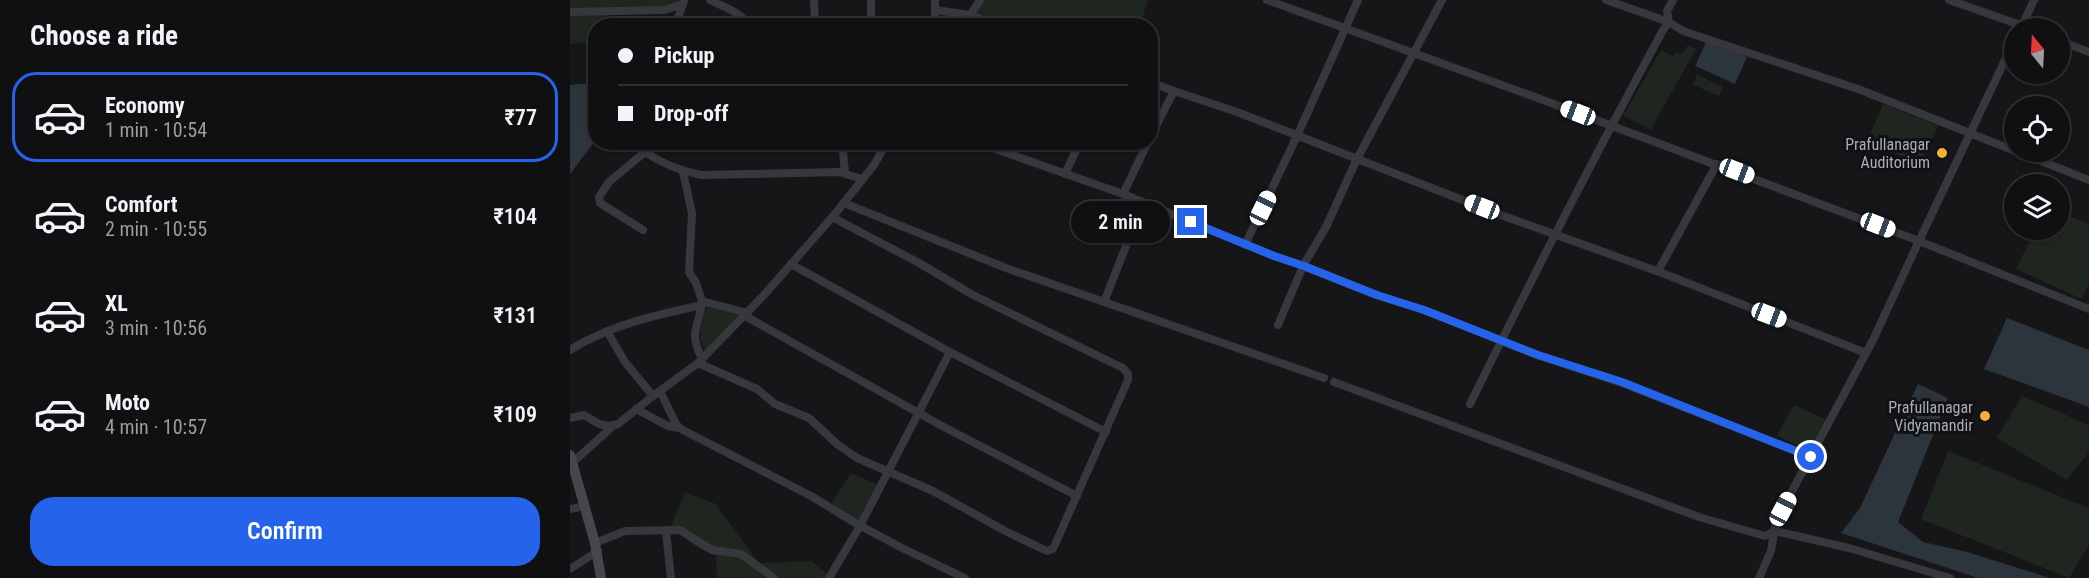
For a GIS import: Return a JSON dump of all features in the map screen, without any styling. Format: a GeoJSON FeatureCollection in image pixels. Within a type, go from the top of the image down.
{"type":"FeatureCollection","features":[{"type":"Feature","properties":{"kind":"main road"},"geometry":{"type":"LineString","coordinates":[[571,459],[597,547],[601,578]]}},
{"type":"Feature","properties":{"kind":"street"},"geometry":{"type":"LineString","coordinates":[[710,0],[742,18]]}},
{"type":"Feature","properties":{"kind":"street"},"geometry":{"type":"LineString","coordinates":[[814,0],[815,18]]}},
{"type":"Feature","properties":{"kind":"street"},"geometry":{"type":"LineString","coordinates":[[871,0],[871,18]]}},
{"type":"Feature","properties":{"kind":"street"},"geometry":{"type":"LineString","coordinates":[[935,0],[935,18]]}},
{"type":"Feature","properties":{"kind":"street"},"geometry":{"type":"LineString","coordinates":[[968,18],[980,0]]}},
{"type":"Feature","properties":{"kind":"street"},"geometry":{"type":"LineString","coordinates":[[1267,0],[1717,164],[2089,309]]}},
{"type":"Feature","properties":{"kind":"street"},"geometry":{"type":"LineString","coordinates":[[1245,245],[1358,0]]}},
{"type":"Feature","properties":{"kind":"street"},"geometry":{"type":"LineString","coordinates":[[1278,326],[1304,266],[1326,227],[1357,159],[1442,0]]}},
{"type":"Feature","properties":{"kind":"street"},"geometry":{"type":"LineString","coordinates":[[1606,0],[1669,22],[1683,31],[1858,89],[2089,180]]}},
{"type":"Feature","properties":{"kind":"street"},"geometry":{"type":"LineString","coordinates":[[1470,404],[1586,171],[1669,22],[1667,11],[1673,0]]}},
{"type":"Feature","properties":{"kind":"street"},"geometry":{"type":"LineString","coordinates":[[1949,0],[2004,21]]}},
{"type":"Feature","properties":{"kind":"street"},"geometry":{"type":"LineString","coordinates":[[2028,18],[2034,0]]}},
{"type":"Feature","properties":{"kind":"street"},"geometry":{"type":"LineString","coordinates":[[570,12],[665,10],[684,2]]}},
{"type":"Feature","properties":{"kind":"street"},"geometry":{"type":"LineString","coordinates":[[678,18],[684,2]]}},
{"type":"Feature","properties":{"kind":"street"},"geometry":{"type":"LineString","coordinates":[[935,9],[978,18]]}},
{"type":"Feature","properties":{"kind":"street"},"geometry":{"type":"LineString","coordinates":[[2070,44],[2089,52]]}},
{"type":"Feature","properties":{"kind":"street"},"geometry":{"type":"LineString","coordinates":[[1760,578],[1771,551],[1776,521],[1866,353],[2004,62]]}},
{"type":"Feature","properties":{"kind":"street"},"geometry":{"type":"LineString","coordinates":[[1158,85],[1237,112],[1556,235],[1658,271],[1866,353]]}},
{"type":"Feature","properties":{"kind":"street"},"geometry":{"type":"LineString","coordinates":[[1158,123],[1174,92]]}},
{"type":"Feature","properties":{"kind":"street"},"geometry":{"type":"LineString","coordinates":[[843,150],[845,173]]}},
{"type":"Feature","properties":{"kind":"street"},"geometry":{"type":"LineString","coordinates":[[571,459],[700,360],[746,314],[832,217],[882,150]]}},
{"type":"Feature","properties":{"kind":"street"},"geometry":{"type":"LineString","coordinates":[[998,150],[1123,194],[1245,245],[1377,295],[1622,382],[1811,457]]}},
{"type":"Feature","properties":{"kind":"street"},"geometry":{"type":"LineString","coordinates":[[1065,174],[1076,150]]}},
{"type":"Feature","properties":{"kind":"street"},"geometry":{"type":"LineString","coordinates":[[1123,194],[1144,150]]}},
{"type":"Feature","properties":{"kind":"street"},"geometry":{"type":"LineString","coordinates":[[643,230],[600,203],[599,197],[609,182],[645,152],[683,172],[701,175],[839,171],[862,179]]}},
{"type":"Feature","properties":{"kind":"street"},"geometry":{"type":"LineString","coordinates":[[1658,271],[1717,164]]}},
{"type":"Feature","properties":{"kind":"street"},"geometry":{"type":"LineString","coordinates":[[683,172],[692,213],[689,272],[696,283],[702,303],[694,337],[700,360],[757,389],[775,404],[809,418],[856,458],[889,470],[933,491],[1007,532],[1047,551],[1053,549],[1106,432],[1128,380],[1128,374],[1123,368],[973,296],[918,263],[832,217]]}},
{"type":"Feature","properties":{"kind":"street"},"geometry":{"type":"LineString","coordinates":[[844,203],[1006,268],[1324,378]]}},
{"type":"Feature","properties":{"kind":"street"},"geometry":{"type":"LineString","coordinates":[[1104,302],[1143,203]]}},
{"type":"Feature","properties":{"kind":"street"},"geometry":{"type":"LineString","coordinates":[[791,264],[950,352],[1106,432]]}},
{"type":"Feature","properties":{"kind":"street"},"geometry":{"type":"LineString","coordinates":[[570,350],[606,331],[702,303],[746,314],[919,414],[1077,496]]}},
{"type":"Feature","properties":{"kind":"street"},"geometry":{"type":"LineString","coordinates":[[606,331],[625,362],[656,393],[679,428]]}},
{"type":"Feature","properties":{"kind":"street"},"geometry":{"type":"LineString","coordinates":[[829,578],[860,526],[950,352]]}},
{"type":"Feature","properties":{"kind":"street"},"geometry":{"type":"LineString","coordinates":[[1334,382],[1699,516],[1765,536],[1774,531],[1849,548],[1950,578]]}},
{"type":"Feature","properties":{"kind":"street"},"geometry":{"type":"LineString","coordinates":[[636,410],[668,426],[679,428],[811,496],[860,526],[964,578]]}},
{"type":"Feature","properties":{"kind":"street"},"geometry":{"type":"LineString","coordinates":[[570,418],[584,415],[599,424],[613,426]]}},
{"type":"Feature","properties":{"kind":"street"},"geometry":{"type":"LineString","coordinates":[[570,509],[585,506]]}},
{"type":"Feature","properties":{"kind":"street"},"geometry":{"type":"LineString","coordinates":[[570,569],[597,547],[625,531],[680,530],[712,550],[741,554],[774,578]]}},
{"type":"Feature","properties":{"kind":"street"},"geometry":{"type":"LineString","coordinates":[[666,531],[671,578]]}},
{"type":"Feature","properties":{"kind":"shaded area"},"geometry":{"type":"Polygon","coordinates":[[[570,0],[685,0],[677,7],[606,12],[606,18],[588,18],[588,42],[570,44],[570,0]]]}},
{"type":"Feature","properties":{"kind":"shaded area"},"geometry":{"type":"Polygon","coordinates":[[[980,0],[1148,0],[1142,18],[978,18],[970,15],[980,0]]]}},
{"type":"Feature","properties":{"kind":"shaded area"},"geometry":{"type":"Polygon","coordinates":[[[1707,40],[1747,57],[1735,84],[1695,66],[1707,40]]]}},
{"type":"Feature","properties":{"kind":"shaded area"},"geometry":{"type":"Polygon","coordinates":[[[1688,45],[1696,49],[1651,129],[1623,116],[1661,50],[1673,56],[1676,52],[1682,54],[1688,45]]]}},
{"type":"Feature","properties":{"kind":"shaded area"},"geometry":{"type":"Polygon","coordinates":[[[1697,75],[1723,87],[1719,96],[1693,85],[1697,75]]]}},
{"type":"Feature","properties":{"kind":"shaded area"},"geometry":{"type":"Polygon","coordinates":[[[588,84],[588,150],[570,174],[570,85],[588,84]]]}},
{"type":"Feature","properties":{"kind":"shaded area"},"geometry":{"type":"Polygon","coordinates":[[[1883,104],[1938,126],[1920,163],[1866,143],[1883,104]]]}},
{"type":"Feature","properties":{"kind":"shaded area"},"geometry":{"type":"Polygon","coordinates":[[[2070,217],[2089,225],[2089,283],[2082,299],[2016,269],[2030,240],[2070,240],[2070,217]]]}},
{"type":"Feature","properties":{"kind":"shaded area"},"geometry":{"type":"Polygon","coordinates":[[[707,302],[745,313],[707,353],[700,333],[707,302]]]}},
{"type":"Feature","properties":{"kind":"shaded area"},"geometry":{"type":"Polygon","coordinates":[[[2007,318],[2089,350],[2089,407],[1984,369],[2007,318]]]}},
{"type":"Feature","properties":{"kind":"shaded area"},"geometry":{"type":"Polygon","coordinates":[[[1918,384],[1948,398],[1898,522],[1923,542],[1967,552],[2050,578],[1978,578],[1841,533],[1860,508],[1918,384]]]}},
{"type":"Feature","properties":{"kind":"shaded area"},"geometry":{"type":"Polygon","coordinates":[[[2022,396],[2089,425],[2089,452],[2067,480],[1997,438],[2022,396]]]}},
{"type":"Feature","properties":{"kind":"shaded area"},"geometry":{"type":"Polygon","coordinates":[[[1794,405],[1827,420],[1809,452],[1777,435],[1794,405]]]}},
{"type":"Feature","properties":{"kind":"shaded area"},"geometry":{"type":"Polygon","coordinates":[[[1948,451],[2089,508],[2089,545],[2069,578],[1921,519],[1948,451]]]}},
{"type":"Feature","properties":{"kind":"shaded area"},"geometry":{"type":"Polygon","coordinates":[[[851,473],[881,486],[860,526],[829,507],[851,473]]]}},
{"type":"Feature","properties":{"kind":"shaded area"},"geometry":{"type":"Polygon","coordinates":[[[685,492],[716,504],[759,563],[812,561],[832,578],[717,577],[716,556],[693,545],[671,526],[685,492]]]}},
{"type":"Feature","properties":{"kind":"place","name":"Prafullanagar Auditorium"},"geometry":{"type":"Point","coordinates":[1942,153]}},
{"type":"Feature","properties":{"kind":"place","name":"Prafullanagar Vidyamandir"},"geometry":{"type":"Point","coordinates":[1985,416]}},
{"type":"Feature","properties":{"kind":"route"},"geometry":{"type":"LineString","coordinates":[[1191,222],[1274,256],[1377,295],[1424,310],[1538,355],[1622,382],[1811,457]]}}]}
